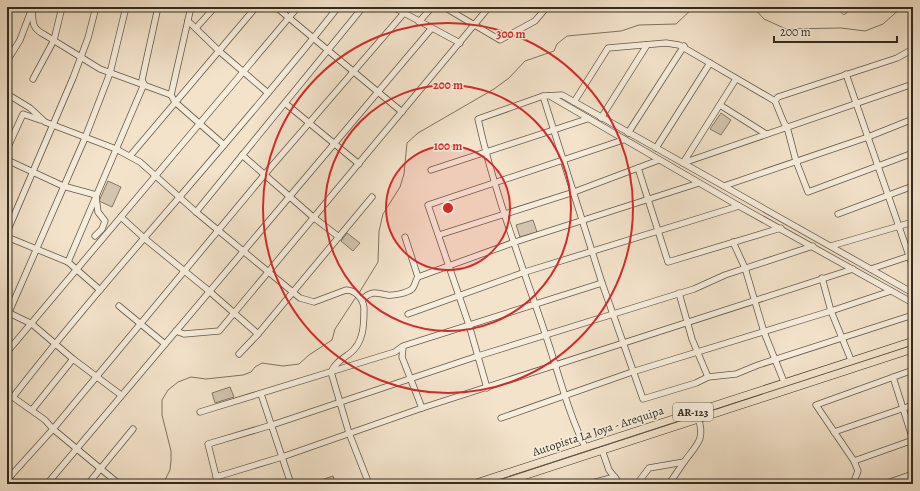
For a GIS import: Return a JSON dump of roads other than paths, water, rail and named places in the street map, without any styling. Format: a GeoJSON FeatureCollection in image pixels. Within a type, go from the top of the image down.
{"type":"FeatureCollection","features":[{"type":"Feature","properties":{"kind":"main road","name":"Autopista La Joya - Arequipa"},"geometry":{"type":"LineString","coordinates":[[473,484],[913,340]]}},
{"type":"Feature","properties":{"kind":"main road","name":"Autopista La Joya - Arequipa"},"geometry":{"type":"LineString","coordinates":[[499,484],[913,348]]}},
{"type":"Feature","properties":{"kind":"street"},"geometry":{"type":"LineString","coordinates":[[7,61],[12,56],[27,25],[32,7],[34,27],[36,31],[54,40],[110,74],[144,84],[171,95],[175,102],[224,145]]}},
{"type":"Feature","properties":{"kind":"street"},"geometry":{"type":"LineString","coordinates":[[33,79],[54,40],[62,7]]}},
{"type":"Feature","properties":{"kind":"street"},"geometry":{"type":"LineString","coordinates":[[7,232],[81,57],[96,7]]}},
{"type":"Feature","properties":{"kind":"street"},"geometry":{"type":"LineString","coordinates":[[122,395],[73,359],[32,324],[8,312],[85,138],[110,74],[126,7]]}},
{"type":"Feature","properties":{"kind":"street"},"geometry":{"type":"LineString","coordinates":[[68,262],[144,84],[142,80],[158,7]]}},
{"type":"Feature","properties":{"kind":"street"},"geometry":{"type":"LineString","coordinates":[[171,95],[191,7]]}},
{"type":"Feature","properties":{"kind":"street"},"geometry":{"type":"LineString","coordinates":[[196,28],[215,7]]}},
{"type":"Feature","properties":{"kind":"street"},"geometry":{"type":"LineString","coordinates":[[130,156],[256,7]]}},
{"type":"Feature","properties":{"kind":"street"},"geometry":{"type":"LineString","coordinates":[[276,7],[402,112]]}},
{"type":"Feature","properties":{"kind":"street"},"geometry":{"type":"LineString","coordinates":[[13,397],[55,343],[314,39],[338,7]]}},
{"type":"Feature","properties":{"kind":"street"},"geometry":{"type":"LineString","coordinates":[[196,212],[364,7]]}},
{"type":"Feature","properties":{"kind":"street"},"geometry":{"type":"LineString","coordinates":[[393,7],[460,43]]}},
{"type":"Feature","properties":{"kind":"street"},"geometry":{"type":"LineString","coordinates":[[419,22],[432,7]]}},
{"type":"Feature","properties":{"kind":"street"},"geometry":{"type":"LineString","coordinates":[[444,7],[500,40],[503,40],[535,21],[546,7]]}},
{"type":"Feature","properties":{"kind":"street"},"geometry":{"type":"LineString","coordinates":[[176,331],[184,334],[219,331],[270,272],[313,217],[359,164],[489,7]]}},
{"type":"Feature","properties":{"kind":"street"},"geometry":{"type":"LineString","coordinates":[[7,352],[297,8]]}},
{"type":"Feature","properties":{"kind":"street"},"geometry":{"type":"LineString","coordinates":[[7,480],[53,429],[265,174],[353,70],[404,13]]}},
{"type":"Feature","properties":{"kind":"street"},"geometry":{"type":"LineString","coordinates":[[188,21],[219,51],[268,92]]}},
{"type":"Feature","properties":{"kind":"street"},"geometry":{"type":"LineString","coordinates":[[47,484],[432,28]]}},
{"type":"Feature","properties":{"kind":"street"},"geometry":{"type":"LineString","coordinates":[[574,102],[608,48],[666,43],[684,46],[774,101],[787,127],[796,161],[808,192],[913,153]]}},
{"type":"Feature","properties":{"kind":"street"},"geometry":{"type":"LineString","coordinates":[[601,118],[646,45]]}},
{"type":"Feature","properties":{"kind":"street"},"geometry":{"type":"LineString","coordinates":[[628,133],[684,46]]}},
{"type":"Feature","properties":{"kind":"street"},"geometry":{"type":"LineString","coordinates":[[774,101],[778,97],[897,58],[913,49]]}},
{"type":"Feature","properties":{"kind":"street"},"geometry":{"type":"LineString","coordinates":[[656,148],[710,63]]}},
{"type":"Feature","properties":{"kind":"street"},"geometry":{"type":"LineString","coordinates":[[846,74],[879,165],[898,228],[911,256],[913,267]]}},
{"type":"Feature","properties":{"kind":"street"},"geometry":{"type":"LineString","coordinates":[[683,163],[736,79]]}},
{"type":"Feature","properties":{"kind":"street"},"geometry":{"type":"LineString","coordinates":[[683,163],[913,84]]}},
{"type":"Feature","properties":{"kind":"street"},"geometry":{"type":"LineString","coordinates":[[7,94],[30,108],[45,122]]}},
{"type":"Feature","properties":{"kind":"street"},"geometry":{"type":"LineString","coordinates":[[543,96],[622,344],[643,399],[696,383],[708,377],[730,375],[762,363],[913,315]]}},
{"type":"Feature","properties":{"kind":"street"},"geometry":{"type":"LineString","coordinates":[[585,447],[564,397],[546,334],[495,184],[485,151],[478,119],[543,96],[562,96],[912,292]]}},
{"type":"Feature","properties":{"kind":"street"},"geometry":{"type":"LineString","coordinates":[[550,96],[623,140],[913,303]]}},
{"type":"Feature","properties":{"kind":"street"},"geometry":{"type":"LineString","coordinates":[[285,103],[333,145],[359,164]]}},
{"type":"Feature","properties":{"kind":"street"},"geometry":{"type":"LineString","coordinates":[[720,105],[766,134]]}},
{"type":"Feature","properties":{"kind":"street"},"geometry":{"type":"LineString","coordinates":[[7,149],[23,114],[116,149],[140,162],[196,212],[244,250],[292,293],[300,298],[314,302],[349,290],[362,300],[364,312],[360,340],[354,350],[339,361],[331,372]]}},
{"type":"Feature","properties":{"kind":"street"},"geometry":{"type":"LineString","coordinates":[[431,170],[587,118]]}},
{"type":"Feature","properties":{"kind":"street"},"geometry":{"type":"LineString","coordinates":[[724,186],[868,137],[913,119]]}},
{"type":"Feature","properties":{"kind":"street"},"geometry":{"type":"LineString","coordinates":[[487,388],[469,325],[428,205],[495,184],[623,140]]}},
{"type":"Feature","properties":{"kind":"street"},"geometry":{"type":"LineString","coordinates":[[242,155],[289,197],[339,237]]}},
{"type":"Feature","properties":{"kind":"street"},"geometry":{"type":"LineString","coordinates":[[7,160],[64,186],[96,195]]}},
{"type":"Feature","properties":{"kind":"street"},"geometry":{"type":"LineString","coordinates":[[438,235],[574,192],[659,160]]}},
{"type":"Feature","properties":{"kind":"street"},"geometry":{"type":"LineString","coordinates":[[638,168],[668,262],[780,228]]}},
{"type":"Feature","properties":{"kind":"street"},"geometry":{"type":"LineString","coordinates":[[418,277],[515,242],[700,183]]}},
{"type":"Feature","properties":{"kind":"street"},"geometry":{"type":"LineString","coordinates":[[838,214],[913,186]]}},
{"type":"Feature","properties":{"kind":"street"},"geometry":{"type":"LineString","coordinates":[[95,236],[102,229],[105,222],[98,212],[96,195]]}},
{"type":"Feature","properties":{"kind":"street"},"geometry":{"type":"LineString","coordinates":[[239,354],[258,334],[372,196]]}},
{"type":"Feature","properties":{"kind":"street"},"geometry":{"type":"LineString","coordinates":[[408,314],[525,272],[658,233],[740,206]]}},
{"type":"Feature","properties":{"kind":"street"},"geometry":{"type":"LineString","coordinates":[[121,217],[258,334]]}},
{"type":"Feature","properties":{"kind":"street"},"geometry":{"type":"LineString","coordinates":[[831,246],[898,228],[913,222]]}},
{"type":"Feature","properties":{"kind":"street"},"geometry":{"type":"LineString","coordinates":[[7,237],[68,262],[100,290]]}},
{"type":"Feature","properties":{"kind":"street"},"geometry":{"type":"LineString","coordinates":[[362,300],[367,294],[374,292],[388,295],[405,292],[413,287],[418,277],[405,237]]}},
{"type":"Feature","properties":{"kind":"street"},"geometry":{"type":"LineString","coordinates":[[733,242],[745,268],[764,332],[784,382]]}},
{"type":"Feature","properties":{"kind":"street"},"geometry":{"type":"LineString","coordinates":[[218,484],[208,444],[272,425],[409,378],[546,334],[613,315],[679,293],[745,268],[813,246]]}},
{"type":"Feature","properties":{"kind":"street"},"geometry":{"type":"LineString","coordinates":[[871,269],[911,256]]}},
{"type":"Feature","properties":{"kind":"street"},"geometry":{"type":"LineString","coordinates":[[216,477],[422,408],[688,323],[853,268]]}},
{"type":"Feature","properties":{"kind":"street"},"geometry":{"type":"LineString","coordinates":[[822,278],[831,311],[851,360]]}},
{"type":"Feature","properties":{"kind":"street"},"geometry":{"type":"LineString","coordinates":[[200,412],[395,352],[403,346],[602,283]]}},
{"type":"Feature","properties":{"kind":"street"},"geometry":{"type":"LineString","coordinates":[[501,418],[632,372],[764,332],[891,291]]}},
{"type":"Feature","properties":{"kind":"street"},"geometry":{"type":"LineString","coordinates":[[679,293],[688,326],[708,377]]}},
{"type":"Feature","properties":{"kind":"street"},"geometry":{"type":"LineString","coordinates":[[118,306],[141,323],[165,344]]}},
{"type":"Feature","properties":{"kind":"street"},"geometry":{"type":"LineString","coordinates":[[403,346],[402,357],[422,408]]}},
{"type":"Feature","properties":{"kind":"street"},"geometry":{"type":"LineString","coordinates":[[32,410],[73,359]]}},
{"type":"Feature","properties":{"kind":"street"},"geometry":{"type":"LineString","coordinates":[[853,484],[858,471],[854,462],[816,405],[913,370]]}},
{"type":"Feature","properties":{"kind":"street"},"geometry":{"type":"LineString","coordinates":[[331,372],[349,433],[369,484]]}},
{"type":"Feature","properties":{"kind":"street"},"geometry":{"type":"LineString","coordinates":[[854,462],[913,440],[893,377]]}},
{"type":"Feature","properties":{"kind":"street"},"geometry":{"type":"LineString","coordinates":[[7,393],[45,420],[53,429],[119,484]]}},
{"type":"Feature","properties":{"kind":"street"},"geometry":{"type":"LineString","coordinates":[[261,394],[291,484]]}},
{"type":"Feature","properties":{"kind":"street"},"geometry":{"type":"LineString","coordinates":[[834,432],[913,405]]}},
{"type":"Feature","properties":{"kind":"street"},"geometry":{"type":"LineString","coordinates":[[669,484],[702,437],[698,418]]}},
{"type":"Feature","properties":{"kind":"street"},"geometry":{"type":"LineString","coordinates":[[88,484],[133,429]]}},
{"type":"Feature","properties":{"kind":"street"},"geometry":{"type":"LineString","coordinates":[[602,450],[610,470],[620,484]]}},
{"type":"Feature","properties":{"kind":"street"},"geometry":{"type":"LineString","coordinates":[[637,484],[649,468],[684,462]]}},
{"type":"Feature","properties":{"kind":"street"},"geometry":{"type":"LineString","coordinates":[[884,484],[913,474]]}},
{"type":"Feature","properties":{"kind":"street"},"geometry":{"type":"LineString","coordinates":[[588,484],[615,477]]}},
{"type":"Feature","properties":{"kind":"waterway"},"geometry":{"type":"LineString","coordinates":[[359,293],[378,262],[379,231],[383,214],[400,187],[404,174],[407,143],[418,133],[494,89],[509,78],[525,61],[554,51],[557,44],[567,36],[621,31],[639,25],[676,24],[694,7]]}},
{"type":"Feature","properties":{"kind":"waterway"},"geometry":{"type":"LineString","coordinates":[[753,7],[764,19],[786,29],[841,28],[865,31],[883,24],[902,7]]}},
{"type":"Feature","properties":{"kind":"waterway"},"geometry":{"type":"LineString","coordinates":[[163,484],[170,470],[171,461],[171,451],[162,415],[162,400],[168,390],[178,382],[191,377],[206,379],[243,375],[251,372],[255,367],[262,363],[283,366],[299,364],[309,355],[332,340],[335,329],[356,297]]}}]}
